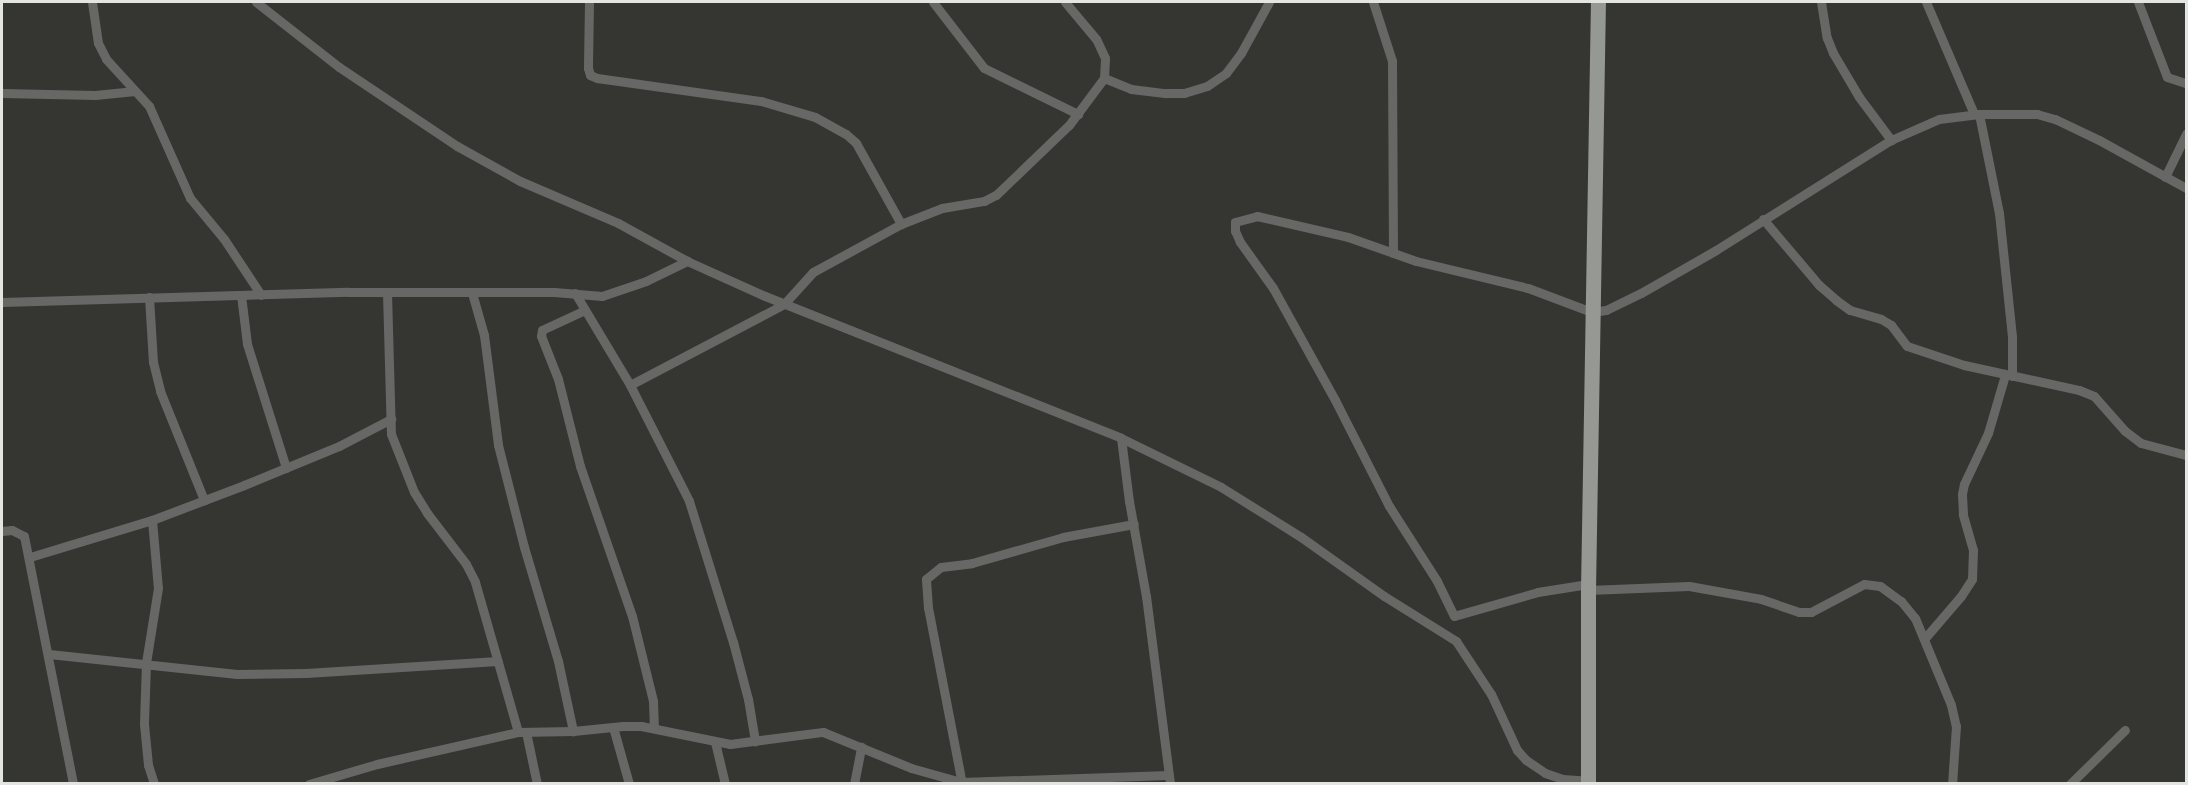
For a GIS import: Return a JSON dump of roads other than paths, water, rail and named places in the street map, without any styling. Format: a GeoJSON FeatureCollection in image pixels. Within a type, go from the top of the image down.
{"type":"FeatureCollection","features":[{"type":"Feature","properties":{"kind":"main road"},"geometry":{"type":"LineString","coordinates":[[1588,782],[1588,587],[1598,2]]}},
{"type":"Feature","properties":{"kind":"street"},"geometry":{"type":"LineString","coordinates":[[92,2],[98,43],[106,59],[149,106],[190,198],[224,239],[261,295]]}},
{"type":"Feature","properties":{"kind":"street"},"geometry":{"type":"LineString","coordinates":[[256,2],[339,67],[457,146],[520,181],[618,223],[687,261],[784,304],[1121,438],[1221,487],[1301,537],[1384,596],[1456,641],[1491,694],[1516,750],[1545,773],[1562,779],[1588,782]]}},
{"type":"Feature","properties":{"kind":"street"},"geometry":{"type":"LineString","coordinates":[[589,2],[588,68],[591,75],[597,78],[761,100],[815,117],[856,142],[901,224]]}},
{"type":"Feature","properties":{"kind":"street"},"geometry":{"type":"LineString","coordinates":[[933,2],[984,68],[1078,114]]}},
{"type":"Feature","properties":{"kind":"street"},"geometry":{"type":"LineString","coordinates":[[630,385],[784,304],[813,272],[901,224],[942,208],[978,203],[996,195],[1078,114],[1104,78],[1105,58],[1096,39],[1065,2]]}},
{"type":"Feature","properties":{"kind":"street"},"geometry":{"type":"LineString","coordinates":[[1104,78],[1131,89],[1165,93],[1184,93],[1207,86],[1226,73],[1241,53],[1269,2]]}},
{"type":"Feature","properties":{"kind":"street"},"geometry":{"type":"LineString","coordinates":[[1373,2],[1392,61],[1393,253]]}},
{"type":"Feature","properties":{"kind":"street"},"geometry":{"type":"LineString","coordinates":[[1821,2],[1827,38],[1833,53],[1859,97],[1891,140]]}},
{"type":"Feature","properties":{"kind":"street"},"geometry":{"type":"LineString","coordinates":[[1925,638],[1962,596],[1972,579],[1973,550],[1962,514],[1962,494],[1964,484],[1988,433],[2009,375],[2012,337],[2000,213],[1977,114],[1926,2]]}},
{"type":"Feature","properties":{"kind":"street"},"geometry":{"type":"LineString","coordinates":[[2138,2],[2167,77],[2187,83]]}},
{"type":"Feature","properties":{"kind":"street"},"geometry":{"type":"LineString","coordinates":[[2,93],[135,92]]}},
{"type":"Feature","properties":{"kind":"street"},"geometry":{"type":"LineString","coordinates":[[1454,616],[1437,581],[1389,506],[1335,400],[1273,288],[1240,242],[1235,231],[1235,222],[1257,216],[1348,237],[1416,261],[1528,288],[1592,312],[1606,310],[1634,297],[1716,250],[1891,140],[1939,119],[2019,112],[2055,119],[2187,188]]}},
{"type":"Feature","properties":{"kind":"street"},"geometry":{"type":"LineString","coordinates":[[2165,177],[2187,134]]}},
{"type":"Feature","properties":{"kind":"street"},"geometry":{"type":"LineString","coordinates":[[1763,219],[1819,285],[1850,309],[1881,319],[1891,325],[1907,346],[2009,375],[2079,390],[2094,396],[2126,431],[2141,443],[2187,456]]}},
{"type":"Feature","properties":{"kind":"street"},"geometry":{"type":"LineString","coordinates":[[2,302],[387,293],[611,294],[646,281],[687,261]]}},
{"type":"Feature","properties":{"kind":"street"},"geometry":{"type":"LineString","coordinates":[[387,293],[391,434],[395,448],[414,492],[466,564],[475,582],[537,783]]}},
{"type":"Feature","properties":{"kind":"street"},"geometry":{"type":"LineString","coordinates":[[472,293],[484,335],[498,445],[524,547],[558,661],[573,731]]}},
{"type":"Feature","properties":{"kind":"street"},"geometry":{"type":"LineString","coordinates":[[575,293],[630,385],[683,488],[695,519],[733,642],[748,699],[755,741]]}},
{"type":"Feature","properties":{"kind":"street"},"geometry":{"type":"LineString","coordinates":[[241,295],[247,344],[286,468]]}},
{"type":"Feature","properties":{"kind":"street"},"geometry":{"type":"LineString","coordinates":[[149,297],[153,362],[160,391],[204,500]]}},
{"type":"Feature","properties":{"kind":"street"},"geometry":{"type":"LineString","coordinates":[[585,310],[542,330],[541,336],[558,379],[580,466],[632,616],[653,701],[654,728]]}},
{"type":"Feature","properties":{"kind":"street"},"geometry":{"type":"LineString","coordinates":[[30,557],[152,520],[339,446],[391,419]]}},
{"type":"Feature","properties":{"kind":"street"},"geometry":{"type":"LineString","coordinates":[[309,783],[377,764],[522,732],[641,726],[730,744],[823,732],[911,768],[962,783],[1169,779],[1146,596],[1121,438]]}},
{"type":"Feature","properties":{"kind":"street"},"geometry":{"type":"LineString","coordinates":[[152,520],[158,588],[146,663],[144,724],[148,765],[154,783]]}},
{"type":"Feature","properties":{"kind":"street"},"geometry":{"type":"LineString","coordinates":[[962,783],[928,608],[926,579],[941,567],[972,563],[1064,537],[1134,524]]}},
{"type":"Feature","properties":{"kind":"street"},"geometry":{"type":"LineString","coordinates":[[2,531],[12,530],[24,536],[30,557],[73,783]]}},
{"type":"Feature","properties":{"kind":"street"},"geometry":{"type":"LineString","coordinates":[[1435,626],[1454,616],[1538,592],[1588,587],[1689,586],[1761,599],[1798,612],[1811,612],[1864,584],[1880,586],[1901,601],[1915,618],[1925,638],[1956,726],[1952,783]]}},
{"type":"Feature","properties":{"kind":"street"},"geometry":{"type":"LineString","coordinates":[[49,654],[237,674],[306,673],[498,661]]}},
{"type":"Feature","properties":{"kind":"street"},"geometry":{"type":"LineString","coordinates":[[613,727],[629,783]]}},
{"type":"Feature","properties":{"kind":"street"},"geometry":{"type":"LineString","coordinates":[[2070,783],[2125,730]]}},
{"type":"Feature","properties":{"kind":"street"},"geometry":{"type":"LineString","coordinates":[[715,742],[725,783]]}},
{"type":"Feature","properties":{"kind":"street"},"geometry":{"type":"LineString","coordinates":[[854,783],[861,747]]}}]}
